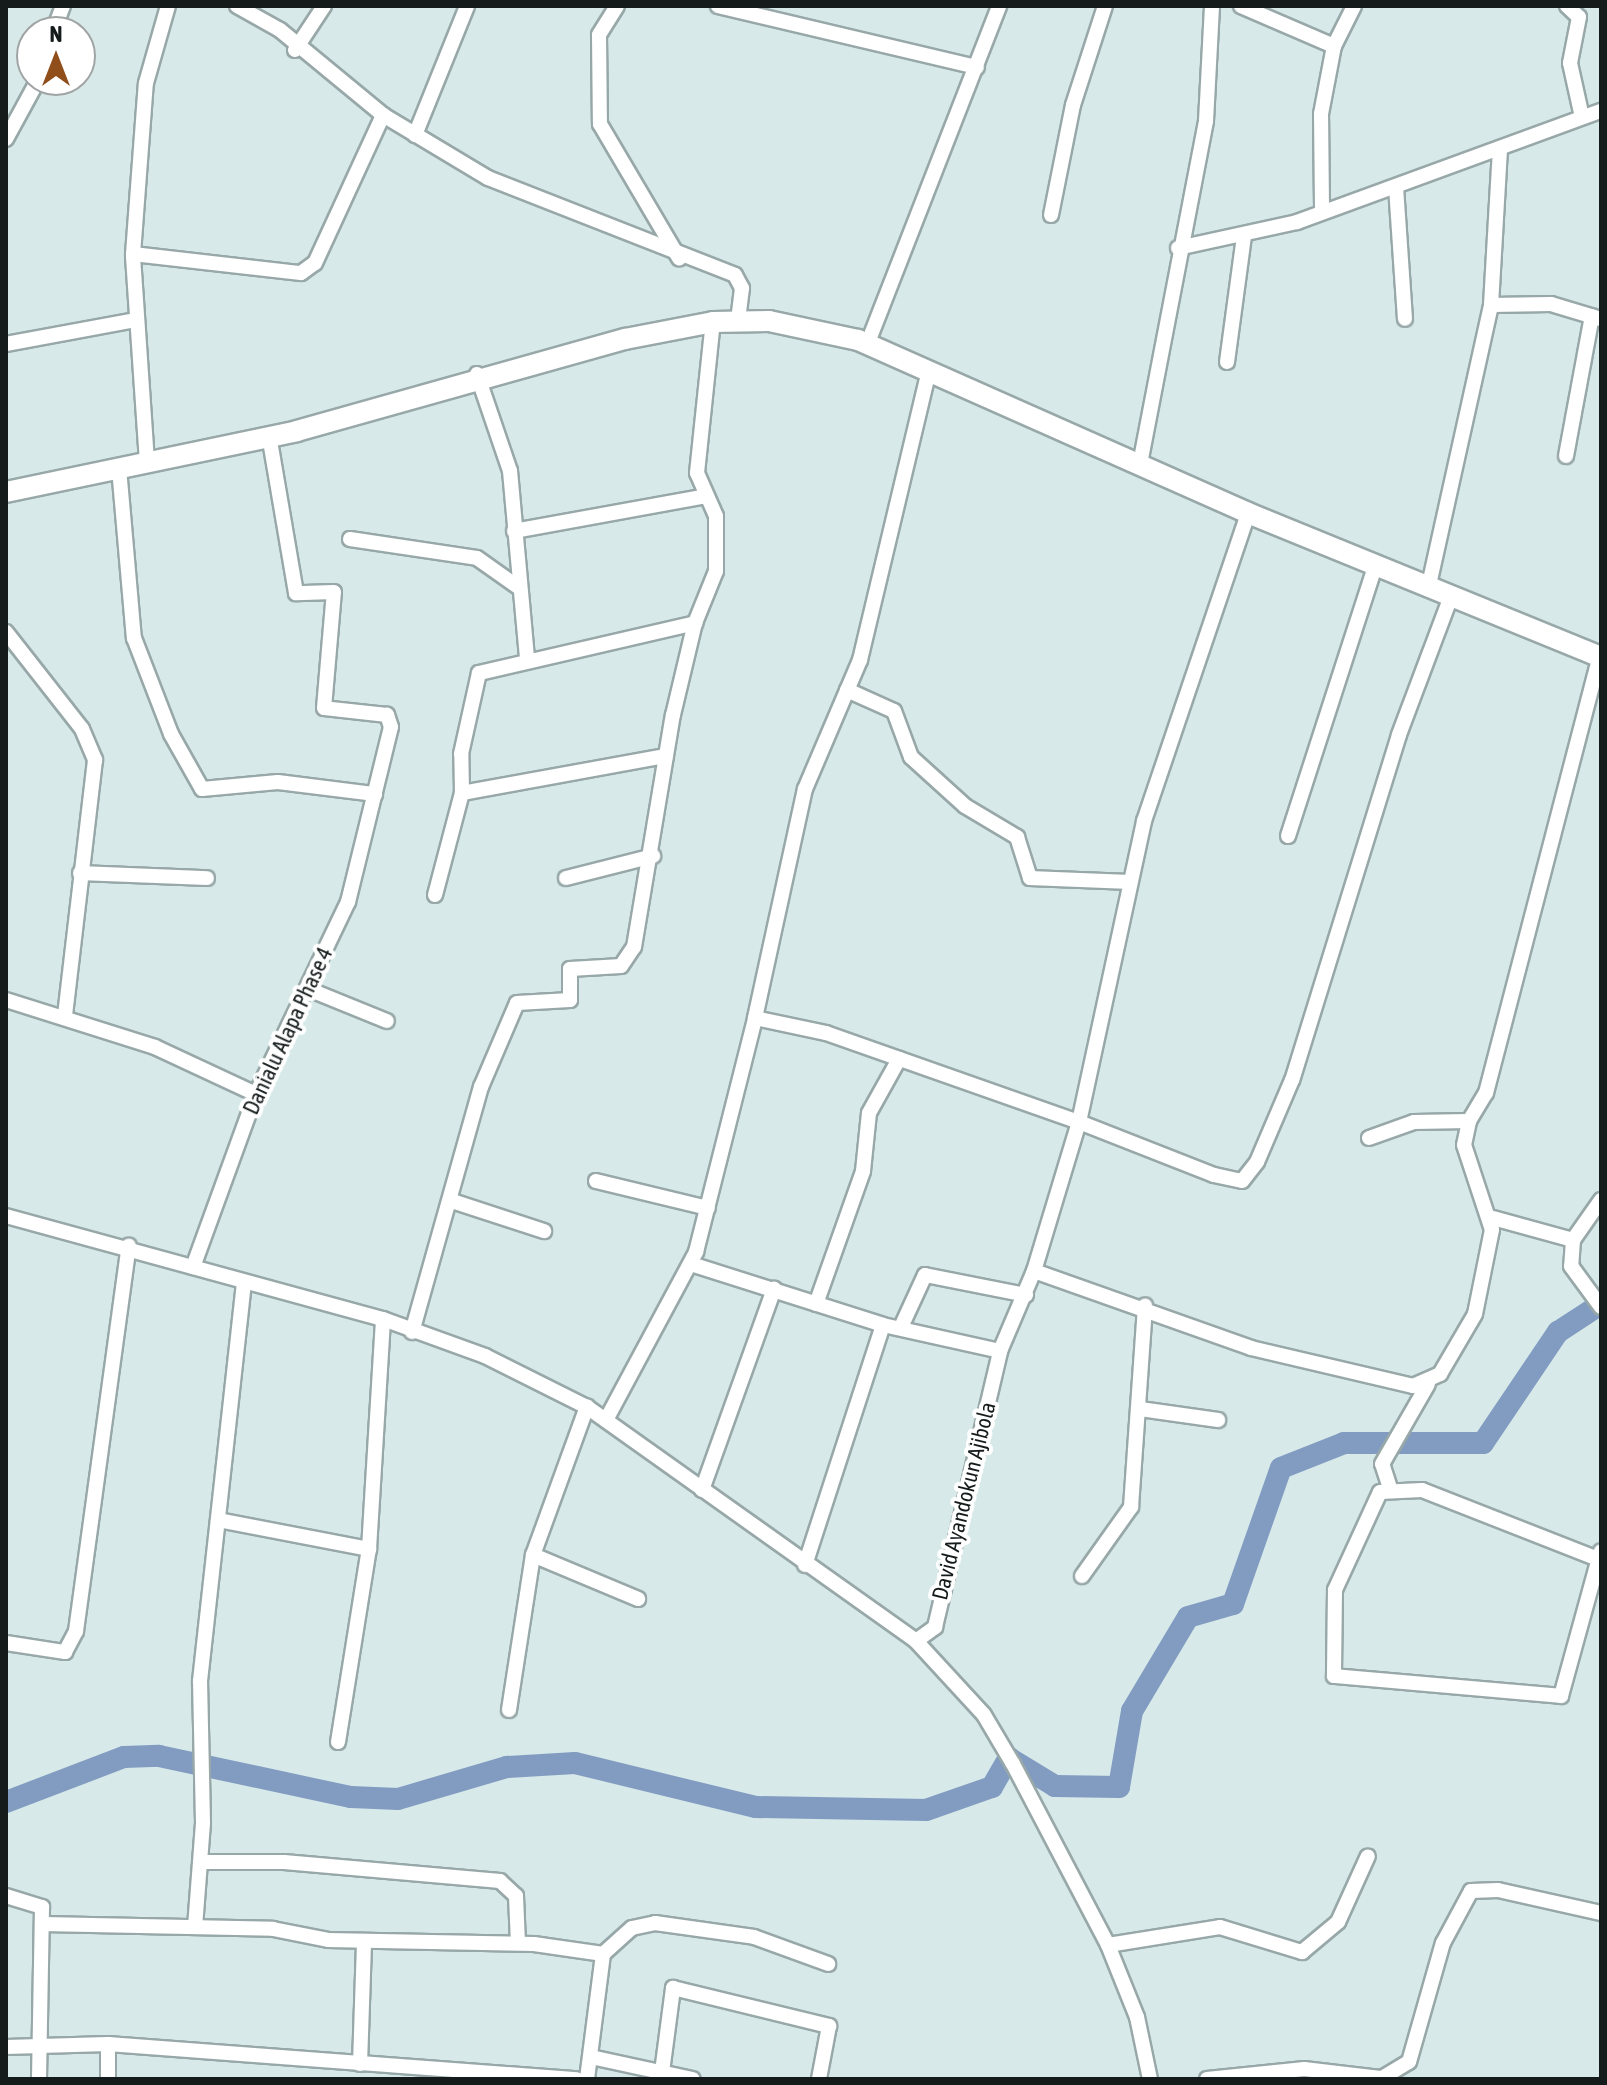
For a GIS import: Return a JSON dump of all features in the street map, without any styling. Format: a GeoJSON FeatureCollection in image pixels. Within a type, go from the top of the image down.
{"type":"FeatureCollection","features":[{"type":"Feature","properties":{"kind":"street"},"geometry":{"type":"LineString","coordinates":[[147,462],[135,320],[133,254],[146,83],[168,6]]}},
{"type":"Feature","properties":{"kind":"street"},"geometry":{"type":"LineString","coordinates":[[295,50],[324,6]]}},
{"type":"Feature","properties":{"kind":"street"},"geometry":{"type":"LineString","coordinates":[[415,135],[467,6]]}},
{"type":"Feature","properties":{"kind":"street"},"geometry":{"type":"LineString","coordinates":[[617,6],[599,35],[600,124],[680,258]]}},
{"type":"Feature","properties":{"kind":"street"},"geometry":{"type":"LineString","coordinates":[[718,6],[977,67]]}},
{"type":"Feature","properties":{"kind":"street"},"geometry":{"type":"LineString","coordinates":[[867,345],[999,6]]}},
{"type":"Feature","properties":{"kind":"street"},"geometry":{"type":"LineString","coordinates":[[1051,215],[1073,105],[1105,6]]}},
{"type":"Feature","properties":{"kind":"street"},"geometry":{"type":"LineString","coordinates":[[1140,464],[1178,248],[1206,121],[1212,6]]}},
{"type":"Feature","properties":{"kind":"street"},"geometry":{"type":"LineString","coordinates":[[1241,6],[1334,46]]}},
{"type":"Feature","properties":{"kind":"street"},"geometry":{"type":"LineString","coordinates":[[1322,207],[1321,114],[1334,46],[1354,6]]}},
{"type":"Feature","properties":{"kind":"street"},"geometry":{"type":"LineString","coordinates":[[1567,6],[1579,17],[1570,63],[1582,117]]}},
{"type":"Feature","properties":{"kind":"street"},"geometry":{"type":"LineString","coordinates":[[245,9],[280,30],[295,50],[383,115],[488,178],[680,258],[735,275],[742,288],[738,320]]}},
{"type":"Feature","properties":{"kind":"street"},"geometry":{"type":"LineString","coordinates":[[6,139],[29,96]]}},
{"type":"Feature","properties":{"kind":"street"},"geometry":{"type":"LineString","coordinates":[[1178,248],[1244,236],[1322,207],[1396,187],[1601,111]]}},
{"type":"Feature","properties":{"kind":"street"},"geometry":{"type":"LineString","coordinates":[[133,254],[301,273],[315,263],[383,115]]}},
{"type":"Feature","properties":{"kind":"street"},"geometry":{"type":"LineString","coordinates":[[1429,585],[1491,305],[1500,150]]}},
{"type":"Feature","properties":{"kind":"street"},"geometry":{"type":"LineString","coordinates":[[1396,187],[1405,319]]}},
{"type":"Feature","properties":{"kind":"street"},"geometry":{"type":"LineString","coordinates":[[1227,362],[1244,236]]}},
{"type":"Feature","properties":{"kind":"street"},"geometry":{"type":"LineString","coordinates":[[1491,305],[1551,304],[1596,318],[1566,456]]}},
{"type":"Feature","properties":{"kind":"street"},"geometry":{"type":"LineString","coordinates":[[6,344],[135,320]]}},
{"type":"Feature","properties":{"kind":"street"},"geometry":{"type":"LineString","coordinates":[[6,492],[269,435],[477,374],[713,322],[738,320],[808,326],[867,345],[928,375],[1248,513],[1429,585],[1450,599],[1600,657],[1486,1093],[1469,1121],[1464,1145],[1493,1218],[1475,1314],[1428,1384],[1382,1464],[1390,1488]]}},
{"type":"Feature","properties":{"kind":"street"},"geometry":{"type":"LineString","coordinates":[[412,1332],[452,1201],[481,1087],[517,1003],[570,1000],[570,969],[628,960],[653,856],[666,756],[695,623],[711,593],[718,539],[716,516],[702,497],[697,473],[713,322]]}},
{"type":"Feature","properties":{"kind":"street"},"geometry":{"type":"LineString","coordinates":[[477,374],[510,471],[518,587],[527,657]]}},
{"type":"Feature","properties":{"kind":"street"},"geometry":{"type":"LineString","coordinates":[[606,1420],[691,1264],[755,1018],[805,789],[847,690],[928,375]]}},
{"type":"Feature","properties":{"kind":"street","name":"Danialu Alapa Phase 4"},"geometry":{"type":"LineString","coordinates":[[193,1267],[256,1094],[308,989],[359,872],[390,720],[324,708],[334,592],[296,593],[269,435]]}},
{"type":"Feature","properties":{"kind":"street"},"geometry":{"type":"LineString","coordinates":[[119,468],[134,638],[171,734],[202,789],[290,782],[375,794]]}},
{"type":"Feature","properties":{"kind":"street"},"geometry":{"type":"LineString","coordinates":[[514,531],[702,497]]}},
{"type":"Feature","properties":{"kind":"street","name":"David Ayandokun Ajibola"},"geometry":{"type":"LineString","coordinates":[[916,1641],[935,1627],[1000,1351],[1026,1295],[1079,1122],[1144,821],[1248,513]]}},
{"type":"Feature","properties":{"kind":"street"},"geometry":{"type":"LineString","coordinates":[[350,539],[477,558],[518,587]]}},
{"type":"Feature","properties":{"kind":"street"},"geometry":{"type":"LineString","coordinates":[[1288,836],[1376,564]]}},
{"type":"Feature","properties":{"kind":"street"},"geometry":{"type":"LineString","coordinates":[[755,1018],[899,1059],[1079,1122],[1214,1175],[1242,1181],[1257,1162],[1292,1080],[1399,735],[1450,599]]}},
{"type":"Feature","properties":{"kind":"street"},"geometry":{"type":"LineString","coordinates":[[435,895],[462,793],[461,754],[476,676],[518,667],[527,657],[695,623]]}},
{"type":"Feature","properties":{"kind":"street"},"geometry":{"type":"LineString","coordinates":[[8,638],[92,746],[65,1015]]}},
{"type":"Feature","properties":{"kind":"street"},"geometry":{"type":"LineString","coordinates":[[847,690],[894,711],[911,757],[965,806],[1017,837],[1030,878],[1130,882]]}},
{"type":"Feature","properties":{"kind":"street"},"geometry":{"type":"LineString","coordinates":[[462,793],[666,756]]}},
{"type":"Feature","properties":{"kind":"street"},"geometry":{"type":"LineString","coordinates":[[566,878],[653,856]]}},
{"type":"Feature","properties":{"kind":"street"},"geometry":{"type":"LineString","coordinates":[[80,873],[207,878]]}},
{"type":"Feature","properties":{"kind":"street"},"geometry":{"type":"LineString","coordinates":[[308,989],[387,1021]]}},
{"type":"Feature","properties":{"kind":"street"},"geometry":{"type":"LineString","coordinates":[[6,1000],[65,1015],[155,1047],[256,1094]]}},
{"type":"Feature","properties":{"kind":"street"},"geometry":{"type":"LineString","coordinates":[[816,1304],[863,1171],[869,1113],[899,1059]]}},
{"type":"Feature","properties":{"kind":"street"},"geometry":{"type":"LineString","coordinates":[[1369,1138],[1414,1122],[1469,1121]]}},
{"type":"Feature","properties":{"kind":"street"},"geometry":{"type":"LineString","coordinates":[[596,1181],[708,1208]]}},
{"type":"Feature","properties":{"kind":"street"},"geometry":{"type":"LineString","coordinates":[[1601,1200],[1573,1240],[1574,1278],[1601,1307]]}},
{"type":"Feature","properties":{"kind":"street"},"geometry":{"type":"LineString","coordinates":[[452,1201],[544,1231]]}},
{"type":"Feature","properties":{"kind":"street"},"geometry":{"type":"LineString","coordinates":[[6,1216],[129,1246],[244,1282],[383,1319],[485,1356],[587,1407],[805,1565],[916,1641],[1003,1746],[1013,1764],[1108,1945],[1137,2017],[1150,2079]]}},
{"type":"Feature","properties":{"kind":"street"},"geometry":{"type":"LineString","coordinates":[[1493,1218],[1573,1240]]}},
{"type":"Feature","properties":{"kind":"street"},"geometry":{"type":"LineString","coordinates":[[6,1643],[65,1652],[76,1631],[129,1246]]}},
{"type":"Feature","properties":{"kind":"street"},"geometry":{"type":"LineString","coordinates":[[691,1264],[883,1325],[902,1325],[1000,1351]]}},
{"type":"Feature","properties":{"kind":"street"},"geometry":{"type":"LineString","coordinates":[[1034,1271],[1066,1288],[1145,1305],[1238,1344],[1428,1384]]}},
{"type":"Feature","properties":{"kind":"street"},"geometry":{"type":"LineString","coordinates":[[902,1325],[925,1275],[1026,1295]]}},
{"type":"Feature","properties":{"kind":"street"},"geometry":{"type":"LineString","coordinates":[[195,1927],[201,1862],[200,1681],[244,1282]]}},
{"type":"Feature","properties":{"kind":"street"},"geometry":{"type":"LineString","coordinates":[[702,1490],[774,1289]]}},
{"type":"Feature","properties":{"kind":"street"},"geometry":{"type":"LineString","coordinates":[[1082,1576],[1131,1507],[1145,1305]]}},
{"type":"Feature","properties":{"kind":"street"},"geometry":{"type":"LineString","coordinates":[[338,1742],[369,1549],[383,1319]]}},
{"type":"Feature","properties":{"kind":"street"},"geometry":{"type":"LineString","coordinates":[[805,1565],[883,1325]]}},
{"type":"Feature","properties":{"kind":"street"},"geometry":{"type":"LineString","coordinates":[[509,1710],[533,1555],[587,1407]]}},
{"type":"Feature","properties":{"kind":"street"},"geometry":{"type":"LineString","coordinates":[[1140,1409],[1218,1420]]}},
{"type":"Feature","properties":{"kind":"street"},"geometry":{"type":"LineString","coordinates":[[1390,1488],[1422,1490],[1600,1555],[1561,1696],[1334,1676],[1335,1590],[1371,1505],[1390,1488]]}},
{"type":"Feature","properties":{"kind":"street"},"geometry":{"type":"LineString","coordinates":[[218,1520],[369,1549]]}},
{"type":"Feature","properties":{"kind":"street"},"geometry":{"type":"LineString","coordinates":[[533,1555],[638,1599]]}},
{"type":"Feature","properties":{"kind":"street"},"geometry":{"type":"LineString","coordinates":[[1108,1945],[1220,1927],[1302,1952],[1338,1922],[1368,1856]]}},
{"type":"Feature","properties":{"kind":"street"},"geometry":{"type":"LineString","coordinates":[[201,1862],[284,1862],[500,1881],[516,1896],[518,1943]]}},
{"type":"Feature","properties":{"kind":"street"},"geometry":{"type":"LineString","coordinates":[[1207,2079],[1304,2069],[1382,2078],[1409,2062],[1443,1943],[1471,1891],[1498,1890],[1601,1913]]}},
{"type":"Feature","properties":{"kind":"street"},"geometry":{"type":"LineString","coordinates":[[6,1896],[39,1901],[43,1924],[39,2079]]}},
{"type":"Feature","properties":{"kind":"street"},"geometry":{"type":"LineString","coordinates":[[587,2079],[603,1954],[632,1928],[655,1923],[754,1937],[828,1964]]}},
{"type":"Feature","properties":{"kind":"street"},"geometry":{"type":"LineString","coordinates":[[43,1924],[195,1927],[364,1941],[518,1943],[603,1954]]}},
{"type":"Feature","properties":{"kind":"street"},"geometry":{"type":"LineString","coordinates":[[360,2064],[364,1941]]}},
{"type":"Feature","properties":{"kind":"street"},"geometry":{"type":"LineString","coordinates":[[662,2072],[673,1988],[829,2026],[819,2079]]}},
{"type":"Feature","properties":{"kind":"street"},"geometry":{"type":"LineString","coordinates":[[108,2044],[108,2079]]}},
{"type":"Feature","properties":{"kind":"street"},"geometry":{"type":"LineString","coordinates":[[6,2047],[108,2044],[360,2064],[390,2072],[577,2079]]}},
{"type":"Feature","properties":{"kind":"street"},"geometry":{"type":"LineString","coordinates":[[646,2068],[662,2054]]}},
{"type":"Feature","properties":{"kind":"street"},"geometry":{"type":"LineString","coordinates":[[591,2057],[693,2079]]}},
{"type":"Feature","properties":{"kind":"waterway"},"geometry":{"type":"LineString","coordinates":[[6,1802],[124,1757],[159,1756],[351,1797],[398,1799],[507,1767],[575,1763],[756,1807],[926,1810],[992,1787],[1009,1758],[1055,1786],[1119,1787],[1132,1711],[1188,1617],[1233,1604],[1281,1468],[1344,1443],[1483,1443],[1558,1332],[1601,1304]]}}]}
